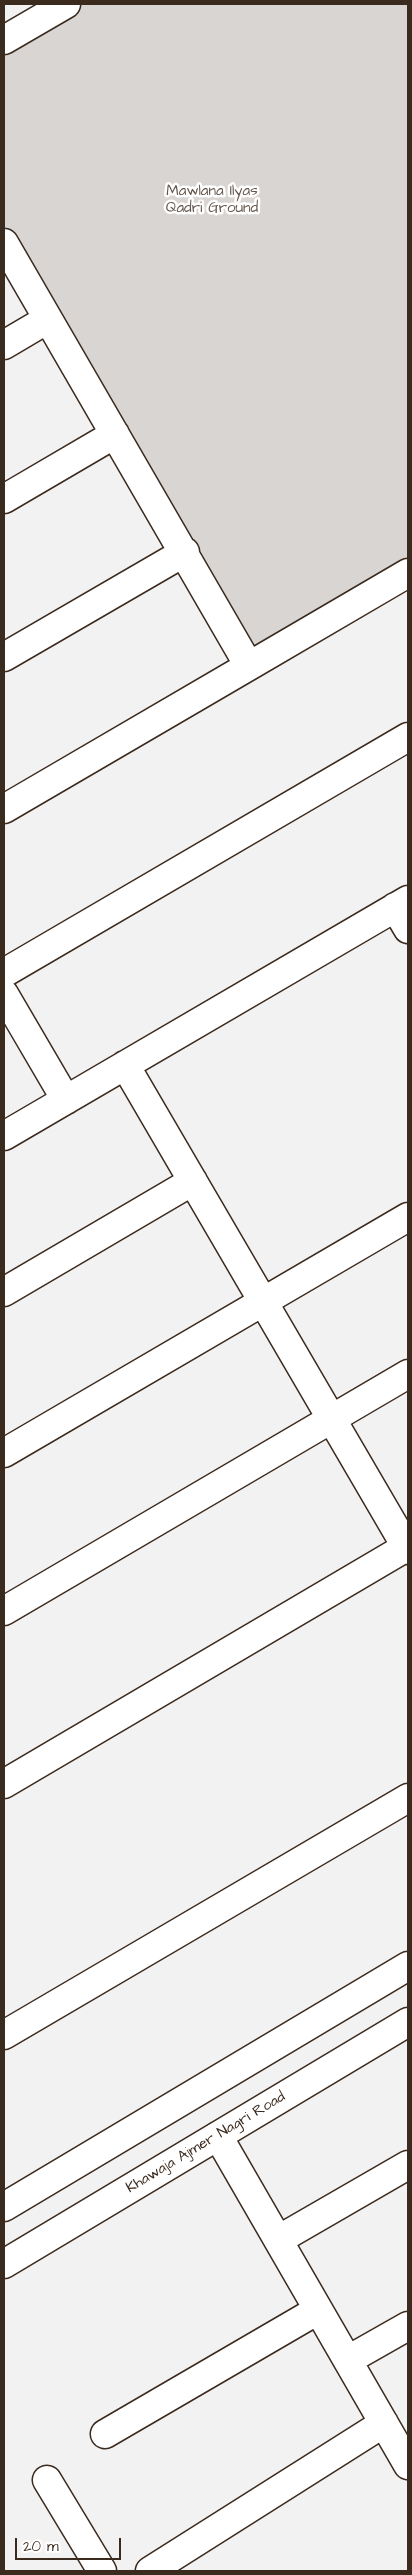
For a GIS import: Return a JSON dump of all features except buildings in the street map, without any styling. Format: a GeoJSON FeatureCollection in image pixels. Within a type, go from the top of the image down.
{"type":"FeatureCollection","features":[{"type":"Feature","properties":{"kind":"street"},"geometry":{"type":"LineString","coordinates":[[4,40],[66,4]]}},
{"type":"Feature","properties":{"kind":"street"},"geometry":{"type":"LineString","coordinates":[[4,243],[249,666]]}},
{"type":"Feature","properties":{"kind":"street"},"geometry":{"type":"LineString","coordinates":[[4,345],[48,319]]}},
{"type":"Feature","properties":{"kind":"street"},"geometry":{"type":"LineString","coordinates":[[4,500],[116,434]]}},
{"type":"Feature","properties":{"kind":"street"},"geometry":{"type":"LineString","coordinates":[[4,658],[184,552]]}},
{"type":"Feature","properties":{"kind":"street"},"geometry":{"type":"LineString","coordinates":[[4,810],[408,573]]}},
{"type":"Feature","properties":{"kind":"street"},"geometry":{"type":"LineString","coordinates":[[4,974],[408,737]]}},
{"type":"Feature","properties":{"kind":"street"},"geometry":{"type":"LineString","coordinates":[[4,1136],[125,1065],[404,912]]}},
{"type":"Feature","properties":{"kind":"street"},"geometry":{"type":"LineString","coordinates":[[4,994],[66,1100]]}},
{"type":"Feature","properties":{"kind":"street"},"geometry":{"type":"LineString","coordinates":[[4,1784],[408,1548],[125,1065]]}},
{"type":"Feature","properties":{"kind":"street"},"geometry":{"type":"LineString","coordinates":[[4,1292],[193,1181]]}},
{"type":"Feature","properties":{"kind":"street"},"geometry":{"type":"LineString","coordinates":[[4,1453],[408,1216]]}},
{"type":"Feature","properties":{"kind":"street"},"geometry":{"type":"LineString","coordinates":[[4,1611],[408,1374]]}},
{"type":"Feature","properties":{"kind":"street"},"geometry":{"type":"LineString","coordinates":[[4,2035],[408,1798]]}},
{"type":"Feature","properties":{"kind":"street"},"geometry":{"type":"LineString","coordinates":[[4,2207],[408,1966]]}},
{"type":"Feature","properties":{"kind":"street","name":"Khawaja Ajmer Nagri Road"},"geometry":{"type":"LineString","coordinates":[[4,2264],[408,2022]]}},
{"type":"Feature","properties":{"kind":"street"},"geometry":{"type":"LineString","coordinates":[[218,2136],[408,2465]]}},
{"type":"Feature","properties":{"kind":"street"},"geometry":{"type":"LineString","coordinates":[[278,2240],[408,2165]]}},
{"type":"Feature","properties":{"kind":"street"},"geometry":{"type":"LineString","coordinates":[[105,2434],[318,2310]]}},
{"type":"Feature","properties":{"kind":"street"},"geometry":{"type":"LineString","coordinates":[[348,2360],[408,2326]]}},
{"type":"Feature","properties":{"kind":"street"},"geometry":{"type":"LineString","coordinates":[[150,2571],[384,2422]]}},
{"type":"Feature","properties":{"kind":"street"},"geometry":{"type":"LineString","coordinates":[[47,2480],[102,2571]]}},
{"type":"Feature","properties":{"kind":"green space","name":"Mawlana Ilyas Qadri Ground"},"geometry":{"type":"Polygon","coordinates":[[[82,4],[408,4],[408,558],[244,652],[4,232],[4,49],[82,4]]]}}]}
